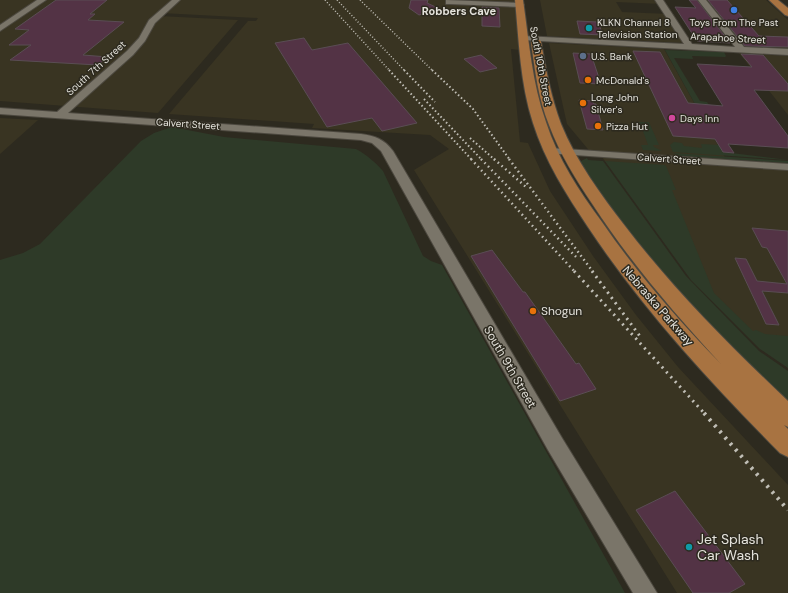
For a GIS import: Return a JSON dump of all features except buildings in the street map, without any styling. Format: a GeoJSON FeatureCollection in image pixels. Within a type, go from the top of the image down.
{"type":"FeatureCollection","features":[{"type":"Feature","properties":{"kind":"main road"},"geometry":{"type":"LineString","coordinates":[[773,0],[788,14]]}},
{"type":"Feature","properties":{"kind":"main road","name":"South 10th Street"},"geometry":{"type":"LineString","coordinates":[[519,3],[531,36],[559,152]]}},
{"type":"Feature","properties":{"kind":"main road","name":"South 10th Street"},"geometry":{"type":"LineString","coordinates":[[531,36],[529,88],[539,123],[559,152]]}},
{"type":"Feature","properties":{"kind":"main road","name":"Nebraska Parkway"},"geometry":{"type":"LineString","coordinates":[[559,152],[587,185],[647,268],[697,325],[788,416]]}},
{"type":"Feature","properties":{"kind":"main road","name":"Nebraska Parkway"},"geometry":{"type":"LineString","coordinates":[[559,152],[562,174],[584,210],[630,275],[715,371],[788,445]]}},
{"type":"Feature","properties":{"kind":"street"},"geometry":{"type":"LineString","coordinates":[[0,29],[42,0]]}},
{"type":"Feature","properties":{"kind":"street","name":"South 7th Street"},"geometry":{"type":"LineString","coordinates":[[60,115],[130,53],[142,39],[152,22],[176,0]]}},
{"type":"Feature","properties":{"kind":"street"},"geometry":{"type":"LineString","coordinates":[[659,0],[690,47]]}},
{"type":"Feature","properties":{"kind":"street"},"geometry":{"type":"LineString","coordinates":[[702,0],[741,49]]}},
{"type":"Feature","properties":{"kind":"street"},"geometry":{"type":"LineString","coordinates":[[449,2],[519,3]]}},
{"type":"Feature","properties":{"kind":"street","name":"Arapahoe Street"},"geometry":{"type":"LineString","coordinates":[[531,36],[788,52]]}},
{"type":"Feature","properties":{"kind":"street","name":"Calvert Street"},"geometry":{"type":"LineString","coordinates":[[0,111],[354,136],[376,140]]}},
{"type":"Feature","properties":{"kind":"street","name":"South 9th Street"},"geometry":{"type":"LineString","coordinates":[[376,140],[387,151],[555,444],[646,593]]}},
{"type":"Feature","properties":{"kind":"street","name":"Calvert Street"},"geometry":{"type":"LineString","coordinates":[[559,152],[788,167]]}},
{"type":"Feature","properties":{"kind":"shaded area"},"geometry":{"type":"Polygon","coordinates":[[[0,0],[514,0],[520,50],[511,49],[520,142],[528,143],[550,191],[593,256],[636,315],[678,367],[788,485],[788,593],[677,593],[414,170],[449,149],[430,135],[312,128],[314,124],[169,114],[248,21],[256,21],[258,18],[161,13],[159,16],[238,20],[158,113],[0,101],[0,0]]]}},
{"type":"Feature","properties":{"kind":"shaded area"},"geometry":{"type":"Polygon","coordinates":[[[540,0],[659,0],[662,4],[616,2],[622,12],[669,14],[687,43],[547,36],[540,0]]]}},
{"type":"Feature","properties":{"kind":"shaded area"},"geometry":{"type":"Polygon","coordinates":[[[697,0],[766,0],[788,20],[788,48],[734,45],[697,0]]]}},
{"type":"Feature","properties":{"kind":"shaded area"},"geometry":{"type":"Polygon","coordinates":[[[549,43],[664,49],[728,163],[788,167],[788,368],[718,305],[601,156],[592,154],[567,124],[549,43]]]}},
{"type":"Feature","properties":{"kind":"shaded area"},"geometry":{"type":"Polygon","coordinates":[[[739,53],[788,56],[788,115],[774,97],[739,53]]]}},
{"type":"Feature","properties":{"kind":"shaded area"},"geometry":{"type":"Polygon","coordinates":[[[0,118],[38,120],[0,154],[0,118]]]}},
{"type":"Feature","properties":{"kind":"green space"},"geometry":{"type":"Polygon","coordinates":[[[665,50],[724,52],[725,57],[692,56],[693,59],[674,58],[700,101],[707,102],[709,105],[695,104],[665,50]]]}},
{"type":"Feature","properties":{"kind":"green space"},"geometry":{"type":"Polygon","coordinates":[[[631,122],[649,122],[659,145],[653,145],[662,151],[643,150],[641,145],[648,145],[640,123],[631,122]]]}},
{"type":"Feature","properties":{"kind":"green space"},"geometry":{"type":"Polygon","coordinates":[[[172,127],[224,137],[356,149],[367,156],[383,171],[423,256],[442,265],[625,593],[0,593],[0,260],[23,253],[40,244],[141,141],[154,133],[172,127]]]}},
{"type":"Feature","properties":{"kind":"green space"},"geometry":{"type":"Polygon","coordinates":[[[674,142],[682,143],[684,146],[702,148],[701,144],[719,145],[723,152],[788,160],[673,152],[670,145],[674,142]]]}},
{"type":"Feature","properties":{"kind":"green space"},"geometry":{"type":"Polygon","coordinates":[[[673,153],[788,161],[788,163],[680,156],[673,153]]]}},
{"type":"Feature","properties":{"kind":"green space"},"geometry":{"type":"Polygon","coordinates":[[[587,158],[588,160],[603,161],[686,276],[759,351],[788,371],[788,406],[701,319],[608,208],[581,163],[581,161],[587,158]]]}},
{"type":"Feature","properties":{"kind":"green space"},"geometry":{"type":"Polygon","coordinates":[[[605,161],[666,166],[676,190],[672,190],[714,293],[753,331],[756,330],[765,334],[788,336],[788,368],[760,349],[691,280],[605,161]]]}},
{"type":"Feature","properties":{"kind":"railway"},"geometry":{"type":"LineString","coordinates":[[325,0],[390,71]]}},
{"type":"Feature","properties":{"kind":"railway"},"geometry":{"type":"LineString","coordinates":[[337,0],[405,71]]}},
{"type":"Feature","properties":{"kind":"railway"},"geometry":{"type":"LineString","coordinates":[[360,0],[433,71]]}},
{"type":"Feature","properties":{"kind":"railway"},"geometry":{"type":"LineString","coordinates":[[389,70],[472,160]]}},
{"type":"Feature","properties":{"kind":"railway"},"geometry":{"type":"LineString","coordinates":[[404,70],[435,102]]}},
{"type":"Feature","properties":{"kind":"railway"},"geometry":{"type":"LineString","coordinates":[[432,70],[473,109],[510,160]]}},
{"type":"Feature","properties":{"kind":"railway"},"geometry":{"type":"LineString","coordinates":[[424,99],[482,160]]}},
{"type":"Feature","properties":{"kind":"railway"},"geometry":{"type":"LineString","coordinates":[[470,138],[495,160]]}},
{"type":"Feature","properties":{"kind":"railway"},"geometry":{"type":"LineString","coordinates":[[471,159],[575,272]]}},
{"type":"Feature","properties":{"kind":"railway"},"geometry":{"type":"LineString","coordinates":[[481,159],[578,259]]}},
{"type":"Feature","properties":{"kind":"railway"},"geometry":{"type":"LineString","coordinates":[[494,159],[526,187]]}},
{"type":"Feature","properties":{"kind":"railway"},"geometry":{"type":"LineString","coordinates":[[509,159],[593,272]]}},
{"type":"Feature","properties":{"kind":"railway"},"geometry":{"type":"LineString","coordinates":[[574,271],[705,414]]}},
{"type":"Feature","properties":{"kind":"railway"},"geometry":{"type":"LineString","coordinates":[[592,271],[642,339]]}},
{"type":"Feature","properties":{"kind":"railway"},"geometry":{"type":"LineString","coordinates":[[704,413],[788,510]]}},
{"type":"Feature","properties":{"kind":"place","name":"Toys From The Past"},"geometry":{"type":"Point","coordinates":[734,10]}},
{"type":"Feature","properties":{"kind":"place","name":"KLKN Channel 8 Television Station"},"geometry":{"type":"Point","coordinates":[589,28]}},
{"type":"Feature","properties":{"kind":"place","name":"U.S. Bank"},"geometry":{"type":"Point","coordinates":[583,56]}},
{"type":"Feature","properties":{"kind":"place","name":"McDonald's"},"geometry":{"type":"Point","coordinates":[588,80]}},
{"type":"Feature","properties":{"kind":"place","name":"Long John Silver's"},"geometry":{"type":"Point","coordinates":[583,103]}},
{"type":"Feature","properties":{"kind":"place","name":"Days Inn"},"geometry":{"type":"Point","coordinates":[672,118]}},
{"type":"Feature","properties":{"kind":"place","name":"Pizza Hut"},"geometry":{"type":"Point","coordinates":[598,126]}},
{"type":"Feature","properties":{"kind":"place","name":"Shogun"},"geometry":{"type":"Point","coordinates":[533,311]}},
{"type":"Feature","properties":{"kind":"place","name":"Jet Splash Car Wash"},"geometry":{"type":"Point","coordinates":[689,547]}},
{"type":"Feature","properties":{"kind":"district","name":"Robbers Cave"},"geometry":{"type":"Point","coordinates":[459,11]}}]}
